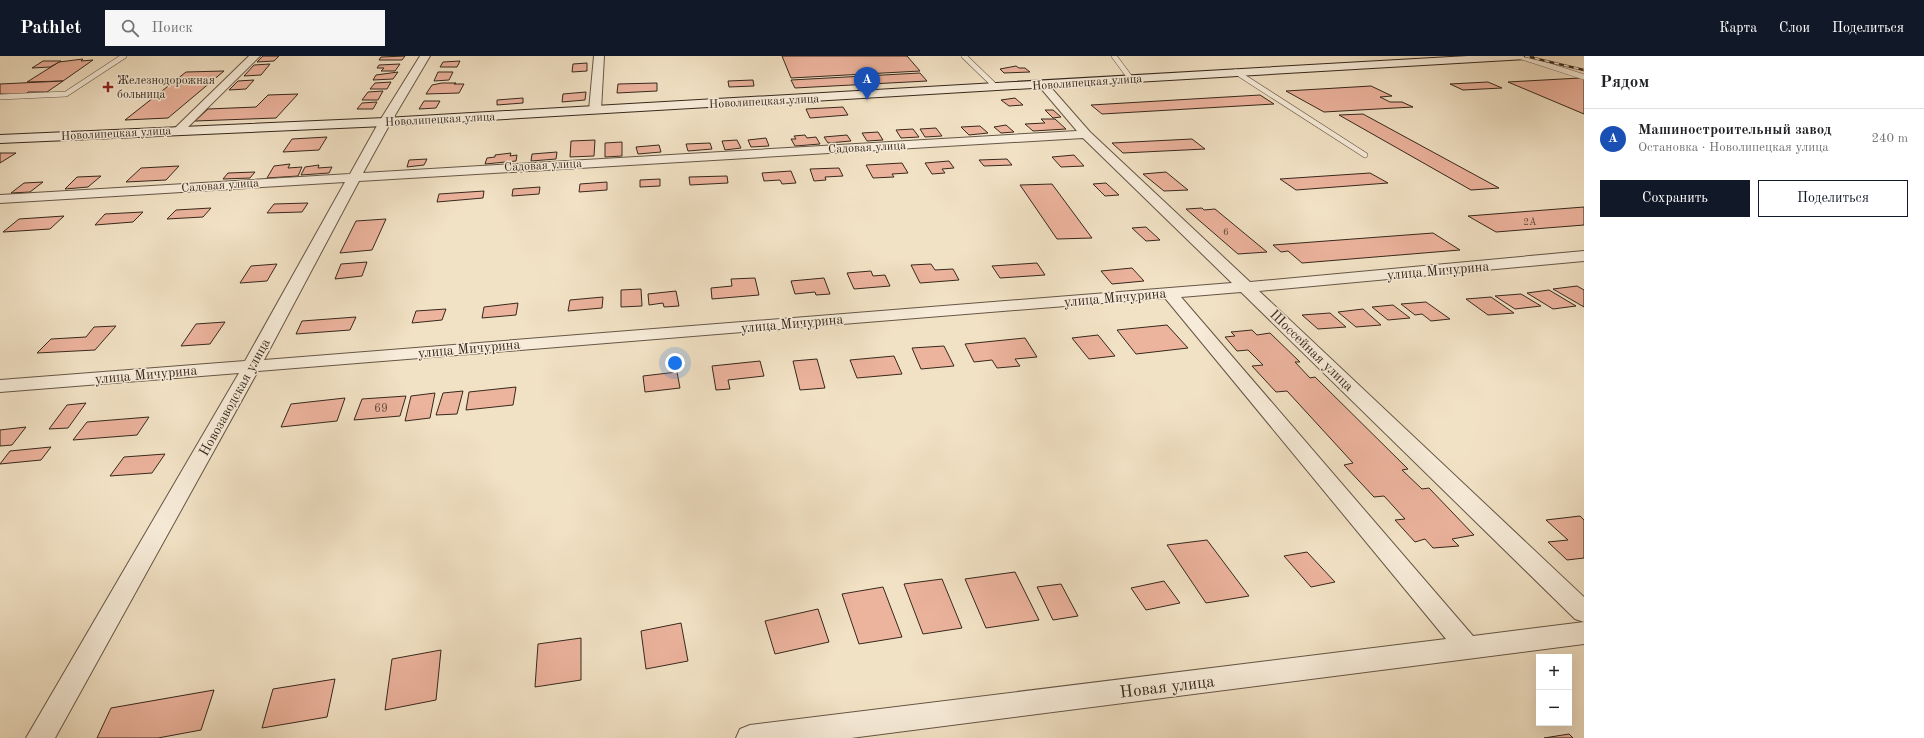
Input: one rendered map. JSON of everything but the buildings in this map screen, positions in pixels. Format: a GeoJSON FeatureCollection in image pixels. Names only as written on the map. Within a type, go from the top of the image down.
{"type":"FeatureCollection","features":[{"type":"Feature","properties":{"kind":"street"},"geometry":{"type":"LineString","coordinates":[[178,130],[255,56]]}},
{"type":"Feature","properties":{"kind":"street","name":"Новозаводская улица"},"geometry":{"type":"LineString","coordinates":[[40,738],[252,365],[385,122],[425,56]]}},
{"type":"Feature","properties":{"kind":"street"},"geometry":{"type":"LineString","coordinates":[[595,110],[599,56]]}},
{"type":"Feature","properties":{"kind":"street","name":"Новолипецкая улица"},"geometry":{"type":"LineString","coordinates":[[0,139],[385,122],[996,88],[1236,72],[1527,56]]}},
{"type":"Feature","properties":{"kind":"street","name":"Шоссейная улица"},"geometry":{"type":"LineString","coordinates":[[1043,85],[1086,134],[1579,609],[1584,612]]}},
{"type":"Feature","properties":{"kind":"street","name":"Садовая улица"},"geometry":{"type":"LineString","coordinates":[[0,199],[355,176],[1086,134]]}},
{"type":"Feature","properties":{"kind":"street","name":"улица Мичурина"},"geometry":{"type":"LineString","coordinates":[[0,386],[1246,287],[1584,256]]}},
{"type":"Feature","properties":{"kind":"street"},"geometry":{"type":"LineString","coordinates":[[1169,293],[1468,648]]}},
{"type":"Feature","properties":{"kind":"street","name":"Новая улица"},"geometry":{"type":"LineString","coordinates":[[750,738],[1584,633]]}},
{"type":"Feature","properties":{"kind":"lane"},"geometry":{"type":"LineString","coordinates":[[0,97],[66,94],[124,56]]}},
{"type":"Feature","properties":{"kind":"lane"},"geometry":{"type":"LineString","coordinates":[[964,56],[996,88]]}},
{"type":"Feature","properties":{"kind":"lane"},"geometry":{"type":"LineString","coordinates":[[1114,56],[1132,79]]}},
{"type":"Feature","properties":{"kind":"lane"},"geometry":{"type":"LineString","coordinates":[[1519,56],[1584,77]]}},
{"type":"Feature","properties":{"kind":"lane"},"geometry":{"type":"LineString","coordinates":[[1236,72],[1365,154]]}},
{"type":"Feature","properties":{"kind":"railway"},"geometry":{"type":"LineString","coordinates":[[1525,56],[1584,70]]}},
{"type":"Feature","properties":{"kind":"place","name":"Железнодорожная больница"},"geometry":{"type":"Point","coordinates":[108,87]}},
{"type":"Feature","properties":{"kind":"place","name":"Машиностроительный завод"},"geometry":{"type":"Point","coordinates":[867,100]}}]}
